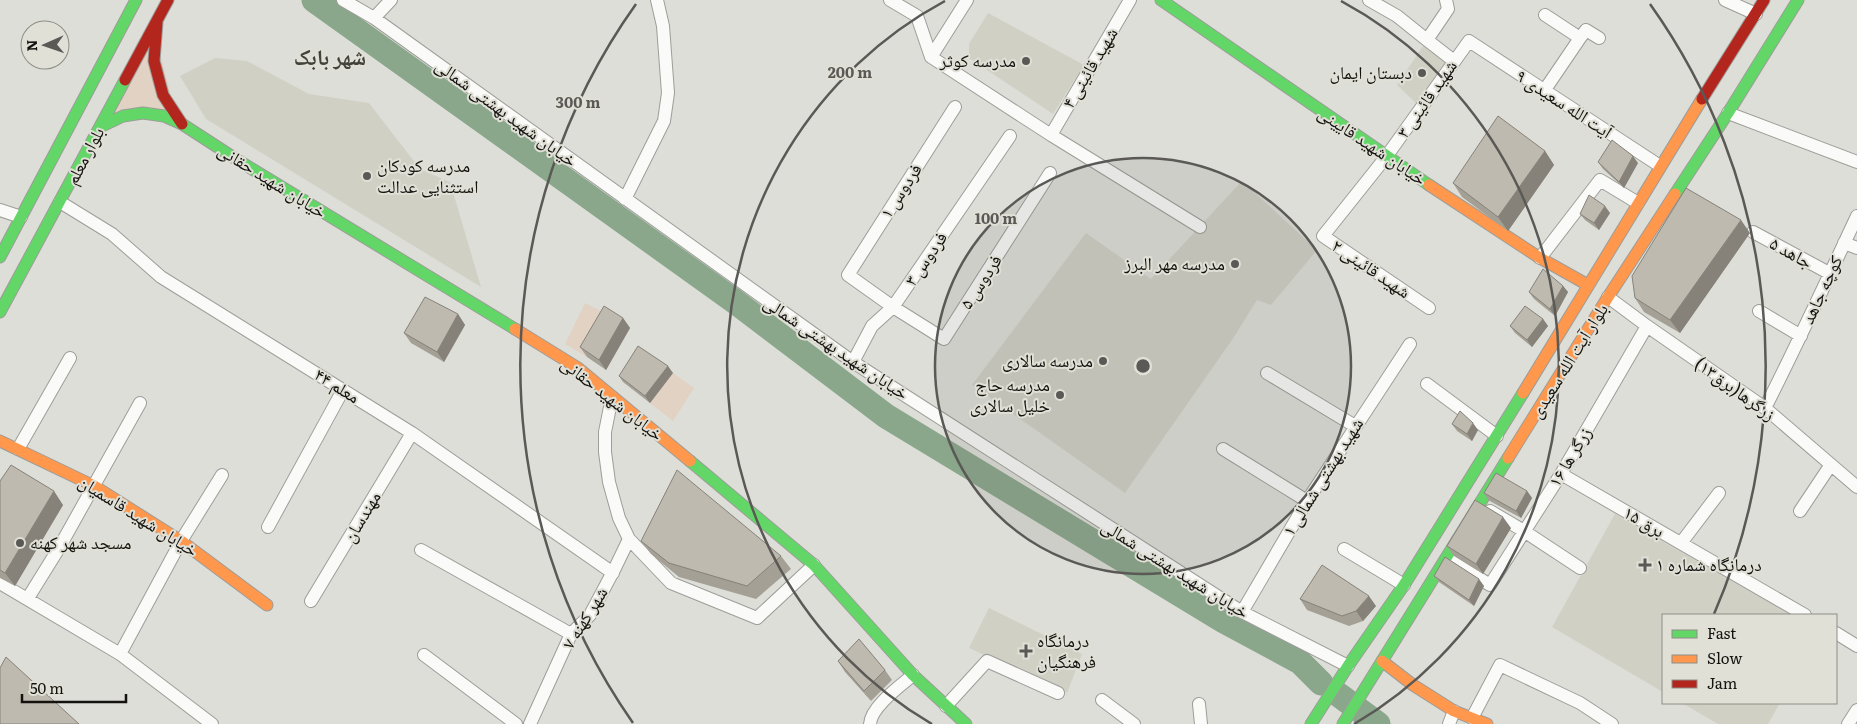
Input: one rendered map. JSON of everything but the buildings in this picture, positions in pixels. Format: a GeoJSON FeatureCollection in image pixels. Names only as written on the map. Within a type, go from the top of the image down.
{"type":"FeatureCollection","features":[{"type":"Feature","properties":{"kind":"main road","name":"بلوار معلم"},"geometry":{"type":"LineString","coordinates":[[0,257],[136,0]]}},
{"type":"Feature","properties":{"kind":"main road","name":"بلوار معلم"},"geometry":{"type":"LineString","coordinates":[[0,312],[168,0]]}},
{"type":"Feature","properties":{"kind":"main road","name":"خیابان شهید قایینی"},"geometry":{"type":"LineString","coordinates":[[1161,0],[1386,156],[1540,258],[1588,285]]}},
{"type":"Feature","properties":{"kind":"main road","name":"بلوار آیت الله سعیدی"},"geometry":{"type":"LineString","coordinates":[[1311,724],[1348,666],[1404,585],[1497,436],[1660,166],[1764,0]]}},
{"type":"Feature","properties":{"kind":"main road","name":"بلوار آیت الله سعیدی"},"geometry":{"type":"LineString","coordinates":[[1342,724],[1608,297],[1728,113],[1798,0]]}},
{"type":"Feature","properties":{"kind":"main road"},"geometry":{"type":"LineString","coordinates":[[157,22],[154,61],[163,95],[182,124]]}},
{"type":"Feature","properties":{"kind":"main road"},"geometry":{"type":"LineString","coordinates":[[100,127],[124,116],[143,113],[164,116],[182,124]]}},
{"type":"Feature","properties":{"kind":"main road","name":"خیابان شهید حقانی"},"geometry":{"type":"LineString","coordinates":[[182,124],[578,368],[814,565],[913,675],[966,724]]}},
{"type":"Feature","properties":{"kind":"main road"},"geometry":{"type":"LineString","coordinates":[[1600,266],[1601,278],[1605,283],[1618,283]]}},
{"type":"Feature","properties":{"kind":"main road"},"geometry":{"type":"LineString","coordinates":[[1579,300],[1588,296],[1596,298],[1599,313]]}},
{"type":"Feature","properties":{"kind":"main road","name":"خیابان شهید قاسمیان"},"geometry":{"type":"LineString","coordinates":[[0,441],[94,486],[181,541],[267,605]]}},
{"type":"Feature","properties":{"kind":"main road"},"geometry":{"type":"LineString","coordinates":[[1382,661],[1413,685],[1454,711],[1487,724]]}},
{"type":"Feature","properties":{"kind":"street","name":"خیابان شهید بهشتی شمالی"},"geometry":{"type":"LineString","coordinates":[[343,0],[374,18],[853,362],[1242,612],[1348,666]]}},
{"type":"Feature","properties":{"kind":"street"},"geometry":{"type":"LineString","coordinates":[[374,18],[391,0]]}},
{"type":"Feature","properties":{"kind":"street"},"geometry":{"type":"LineString","coordinates":[[625,199],[664,121],[668,93],[663,26],[657,0]]}},
{"type":"Feature","properties":{"kind":"street"},"geometry":{"type":"LineString","coordinates":[[890,0],[916,16],[931,57],[1050,135],[1200,227]]}},
{"type":"Feature","properties":{"kind":"street"},"geometry":{"type":"LineString","coordinates":[[931,57],[967,0]]}},
{"type":"Feature","properties":{"kind":"street","name":"شهید قائینی ۴"},"geometry":{"type":"LineString","coordinates":[[1050,135],[1130,0]]}},
{"type":"Feature","properties":{"kind":"street"},"geometry":{"type":"LineString","coordinates":[[1369,0],[1397,16],[1454,61]]}},
{"type":"Feature","properties":{"kind":"street"},"geometry":{"type":"LineString","coordinates":[[1427,40],[1448,9],[1446,0]]}},
{"type":"Feature","properties":{"kind":"street"},"geometry":{"type":"LineString","coordinates":[[1725,0],[1756,14]]}},
{"type":"Feature","properties":{"kind":"street"},"geometry":{"type":"LineString","coordinates":[[1545,16],[1580,38]]}},
{"type":"Feature","properties":{"kind":"street"},"geometry":{"type":"LineString","coordinates":[[1544,91],[1586,30],[1599,38]]}},
{"type":"Feature","properties":{"kind":"street","name":"شهید قائینی ۳"},"geometry":{"type":"LineString","coordinates":[[1386,156],[1468,41]]}},
{"type":"Feature","properties":{"kind":"street","name":"آیت الله سعیدی ۹"},"geometry":{"type":"LineString","coordinates":[[1468,41],[1660,166]]}},
{"type":"Feature","properties":{"kind":"street","name":"فردوس ۱"},"geometry":{"type":"LineString","coordinates":[[893,307],[848,275],[955,107]]}},
{"type":"Feature","properties":{"kind":"street"},"geometry":{"type":"LineString","coordinates":[[1728,113],[1857,162]]}},
{"type":"Feature","properties":{"kind":"street","name":"فردوس ۳"},"geometry":{"type":"LineString","coordinates":[[853,362],[872,326],[893,307],[1010,136]]}},
{"type":"Feature","properties":{"kind":"street","name":"شهید قائینی ۲"},"geometry":{"type":"LineString","coordinates":[[1386,156],[1323,236],[1429,308]]}},
{"type":"Feature","properties":{"kind":"street","name":"فردوس ۵"},"geometry":{"type":"LineString","coordinates":[[893,307],[944,339],[1050,174]]}},
{"type":"Feature","properties":{"kind":"street"},"geometry":{"type":"LineString","coordinates":[[1540,258],[1600,180],[1638,203]]}},
{"type":"Feature","properties":{"kind":"street","name":"معلم ۴۴"},"geometry":{"type":"LineString","coordinates":[[60,202],[112,234],[161,276],[412,433],[613,573]]}},
{"type":"Feature","properties":{"kind":"street"},"geometry":{"type":"LineString","coordinates":[[0,210],[21,217]]}},
{"type":"Feature","properties":{"kind":"street","name":"کوچه جاهد"},"geometry":{"type":"LineString","coordinates":[[1764,408],[1801,336],[1857,216]]}},
{"type":"Feature","properties":{"kind":"street","name":"جاهد ۵"},"geometry":{"type":"LineString","coordinates":[[1753,232],[1829,273]]}},
{"type":"Feature","properties":{"kind":"street"},"geometry":{"type":"LineString","coordinates":[[1844,243],[1857,248]]}},
{"type":"Feature","properties":{"kind":"street","name":"زرگرها(برق۱۳)"},"geometry":{"type":"LineString","coordinates":[[1608,297],[1646,326],[1764,408],[1857,487]]}},
{"type":"Feature","properties":{"kind":"street"},"geometry":{"type":"LineString","coordinates":[[1759,311],[1801,336]]}},
{"type":"Feature","properties":{"kind":"street","name":"زرگر ها ۱۶"},"geometry":{"type":"LineString","coordinates":[[1447,558],[1490,585],[1560,474],[1646,326]]}},
{"type":"Feature","properties":{"kind":"street","name":"شهید بهشتی شمالی ۱"},"geometry":{"type":"LineString","coordinates":[[1242,612],[1307,501],[1410,344]]}},
{"type":"Feature","properties":{"kind":"street"},"geometry":{"type":"LineString","coordinates":[[18,449],[70,358]]}},
{"type":"Feature","properties":{"kind":"street"},"geometry":{"type":"LineString","coordinates":[[1267,373],[1355,426]]}},
{"type":"Feature","properties":{"kind":"street"},"geometry":{"type":"LineString","coordinates":[[1427,384],[1497,436]]}},
{"type":"Feature","properties":{"kind":"street"},"geometry":{"type":"LineString","coordinates":[[268,527],[343,390]]}},
{"type":"Feature","properties":{"kind":"street"},"geometry":{"type":"LineString","coordinates":[[612,397],[605,432],[605,452],[609,482],[619,518],[629,539],[671,583],[757,618],[814,565]]}},
{"type":"Feature","properties":{"kind":"street"},"geometry":{"type":"LineString","coordinates":[[28,598],[59,548],[140,403]]}},
{"type":"Feature","properties":{"kind":"street","name":"مهندسان"},"geometry":{"type":"LineString","coordinates":[[312,600],[412,433]]}},
{"type":"Feature","properties":{"kind":"street"},"geometry":{"type":"LineString","coordinates":[[1223,450],[1307,501]]}},
{"type":"Feature","properties":{"kind":"street"},"geometry":{"type":"LineString","coordinates":[[1800,511],[1830,466]]}},
{"type":"Feature","properties":{"kind":"street","name":"برق ۱۵"},"geometry":{"type":"LineString","coordinates":[[1560,474],[1803,614]]}},
{"type":"Feature","properties":{"kind":"street"},"geometry":{"type":"LineString","coordinates":[[120,654],[181,541],[222,475]]}},
{"type":"Feature","properties":{"kind":"street"},"geometry":{"type":"LineString","coordinates":[[1681,543],[1719,493]]}},
{"type":"Feature","properties":{"kind":"street"},"geometry":{"type":"LineString","coordinates":[[1479,504],[1580,568]]}},
{"type":"Feature","properties":{"kind":"street","name":"شهر کهنه ۷"},"geometry":{"type":"LineString","coordinates":[[530,724],[571,634],[590,615],[629,539]]}},
{"type":"Feature","properties":{"kind":"street"},"geometry":{"type":"LineString","coordinates":[[1344,549],[1404,585]]}},
{"type":"Feature","properties":{"kind":"street"},"geometry":{"type":"LineString","coordinates":[[421,550],[571,634]]}},
{"type":"Feature","properties":{"kind":"street"},"geometry":{"type":"LineString","coordinates":[[0,583],[120,654],[212,724]]}},
{"type":"Feature","properties":{"kind":"street"},"geometry":{"type":"LineString","coordinates":[[1837,634],[1857,646]]}},
{"type":"Feature","properties":{"kind":"street"},"geometry":{"type":"LineString","coordinates":[[424,655],[516,724]]}},
{"type":"Feature","properties":{"kind":"street"},"geometry":{"type":"LineString","coordinates":[[946,706],[987,661],[1058,693]]}},
{"type":"Feature","properties":{"kind":"street"},"geometry":{"type":"LineString","coordinates":[[1472,718],[1500,665],[1580,703],[1612,724]]}},
{"type":"Feature","properties":{"kind":"street"},"geometry":{"type":"LineString","coordinates":[[870,724],[870,720],[879,706],[913,675]]}},
{"type":"Feature","properties":{"kind":"street"},"geometry":{"type":"LineString","coordinates":[[1102,700],[1134,724]]}},
{"type":"Feature","properties":{"kind":"street"},"geometry":{"type":"LineString","coordinates":[[1199,704],[1201,724]]}},
{"type":"Feature","properties":{"kind":"street"},"geometry":{"type":"LineString","coordinates":[[1848,724],[1857,710]]}},
{"type":"Feature","properties":{"kind":"street"},"geometry":{"type":"LineString","coordinates":[[1449,724],[1454,711]]}},
{"type":"Feature","properties":{"kind":"shaded area","name":"مدرسه کوثر"},"geometry":{"type":"Polygon","coordinates":[[[988,13],[1084,65],[1053,114],[969,58],[969,44],[988,13]]]}},
{"type":"Feature","properties":{"kind":"shaded area"},"geometry":{"type":"Polygon","coordinates":[[[155,33],[177,120],[109,120],[155,33]]]}},
{"type":"Feature","properties":{"kind":"shaded area","name":"دبستان ایمان"},"geometry":{"type":"Polygon","coordinates":[[[1427,40],[1448,62],[1418,105],[1397,85],[1427,40]]]}},
{"type":"Feature","properties":{"kind":"shaded area","name":"مدرسه کودکان استثنایی عدالت"},"geometry":{"type":"Polygon","coordinates":[[[215,58],[247,61],[309,94],[369,103],[420,169],[450,182],[481,287],[206,119],[180,76],[215,58]]]}},
{"type":"Feature","properties":{"kind":"shaded area","name":"مدرسه سالاری"},"geometry":{"type":"Polygon","coordinates":[[[1242,181],[1317,250],[1271,305],[1257,300],[1234,337],[1125,493],[972,385],[1086,233],[1151,279],[1242,181]]]}},
{"type":"Feature","properties":{"kind":"shaded area"},"geometry":{"type":"Polygon","coordinates":[[[585,303],[611,316],[587,357],[565,344],[585,303]]]}},
{"type":"Feature","properties":{"kind":"shaded area"},"geometry":{"type":"Polygon","coordinates":[[[673,373],[694,388],[673,421],[650,403],[673,373]]]}},
{"type":"Feature","properties":{"kind":"shaded area","name":"درمانگاه شماره ۱"},"geometry":{"type":"Polygon","coordinates":[[[1615,514],[1789,614],[1662,614],[1662,691],[1552,627],[1615,514]]]}},
{"type":"Feature","properties":{"kind":"shaded area","name":"درمانگاه فرهنگیان"},"geometry":{"type":"Polygon","coordinates":[[[989,608],[1082,654],[1067,693],[969,648],[989,608]]]}},
{"type":"Feature","properties":{"kind":"shaded area"},"geometry":{"type":"Polygon","coordinates":[[[1684,704],[1779,704],[1768,724],[1718,724],[1684,704]]]}},
{"type":"Feature","properties":{"kind":"waterway"},"geometry":{"type":"LineString","coordinates":[[314,0],[737,303],[886,416],[1224,621],[1300,662],[1321,683]]}},
{"type":"Feature","properties":{"kind":"waterway"},"geometry":{"type":"LineString","coordinates":[[1339,695],[1378,724]]}},
{"type":"Feature","properties":{"kind":"traffic: fast"},"geometry":{"type":"LineString","coordinates":[[0,257],[136,0]]}},
{"type":"Feature","properties":{"kind":"traffic: fast"},"geometry":{"type":"LineString","coordinates":[[1161,0],[1429,185]]}},
{"type":"Feature","properties":{"kind":"traffic: fast"},"geometry":{"type":"LineString","coordinates":[[1675,194],[1798,0]]}},
{"type":"Feature","properties":{"kind":"traffic: fast"},"geometry":{"type":"LineString","coordinates":[[0,312],[125,80]]}},
{"type":"Feature","properties":{"kind":"traffic: fast"},"geometry":{"type":"LineString","coordinates":[[100,127],[123,116],[143,113],[164,116],[182,124],[239,161],[515,329]]}},
{"type":"Feature","properties":{"kind":"traffic: fast"},"geometry":{"type":"LineString","coordinates":[[1311,724],[1348,666],[1404,585],[1523,393]]}},
{"type":"Feature","properties":{"kind":"traffic: fast"},"geometry":{"type":"LineString","coordinates":[[1343,724],[1508,458]]}},
{"type":"Feature","properties":{"kind":"traffic: fast"},"geometry":{"type":"LineString","coordinates":[[690,461],[814,565],[913,675],[966,724]]}},
{"type":"Feature","properties":{"kind":"traffic: slow"},"geometry":{"type":"LineString","coordinates":[[1523,393],[1702,99]]}},
{"type":"Feature","properties":{"kind":"traffic: slow"},"geometry":{"type":"LineString","coordinates":[[1429,185],[1540,258],[1588,285]]}},
{"type":"Feature","properties":{"kind":"traffic: slow"},"geometry":{"type":"LineString","coordinates":[[1508,458],[1608,297],[1675,194]]}},
{"type":"Feature","properties":{"kind":"traffic: slow"},"geometry":{"type":"LineString","coordinates":[[515,329],[578,368],[690,461]]}},
{"type":"Feature","properties":{"kind":"traffic: slow"},"geometry":{"type":"LineString","coordinates":[[0,441],[94,486],[181,541],[267,605]]}},
{"type":"Feature","properties":{"kind":"traffic: slow"},"geometry":{"type":"LineString","coordinates":[[1382,661],[1413,685],[1454,711],[1487,724]]}},
{"type":"Feature","properties":{"kind":"traffic: jam"},"geometry":{"type":"LineString","coordinates":[[125,80],[168,0]]}},
{"type":"Feature","properties":{"kind":"traffic: jam"},"geometry":{"type":"LineString","coordinates":[[1702,99],[1764,0]]}},
{"type":"Feature","properties":{"kind":"traffic: jam"},"geometry":{"type":"LineString","coordinates":[[157,22],[154,61],[163,95],[182,124]]}},
{"type":"Feature","properties":{"kind":"place","name":"مدرسه کوثر"},"geometry":{"type":"Point","coordinates":[1026,61]}},
{"type":"Feature","properties":{"kind":"place","name":"دبستان ایمان"},"geometry":{"type":"Point","coordinates":[1422,73]}},
{"type":"Feature","properties":{"kind":"place","name":"مدرسه کودکان استثنایی عدالت"},"geometry":{"type":"Point","coordinates":[367,176]}},
{"type":"Feature","properties":{"kind":"place","name":"مدرسه مهر البرز"},"geometry":{"type":"Point","coordinates":[1235,264]}},
{"type":"Feature","properties":{"kind":"place","name":"مدرسه سالاری"},"geometry":{"type":"Point","coordinates":[1103,361]}},
{"type":"Feature","properties":{"kind":"place","name":"مدرسه حاج خلیل سالاری"},"geometry":{"type":"Point","coordinates":[1060,395]}},
{"type":"Feature","properties":{"kind":"place","name":"مسجد شهر کهنه"},"geometry":{"type":"Point","coordinates":[20,543]}},
{"type":"Feature","properties":{"kind":"place","name":"درمانگاه شماره ۱"},"geometry":{"type":"Point","coordinates":[1645,565]}},
{"type":"Feature","properties":{"kind":"place","name":"درمانگاه فرهنگیان"},"geometry":{"type":"Point","coordinates":[1026,651]}},
{"type":"Feature","properties":{"kind":"district","name":"شهر بابک"},"geometry":{"type":"Point","coordinates":[330,57]}}]}
